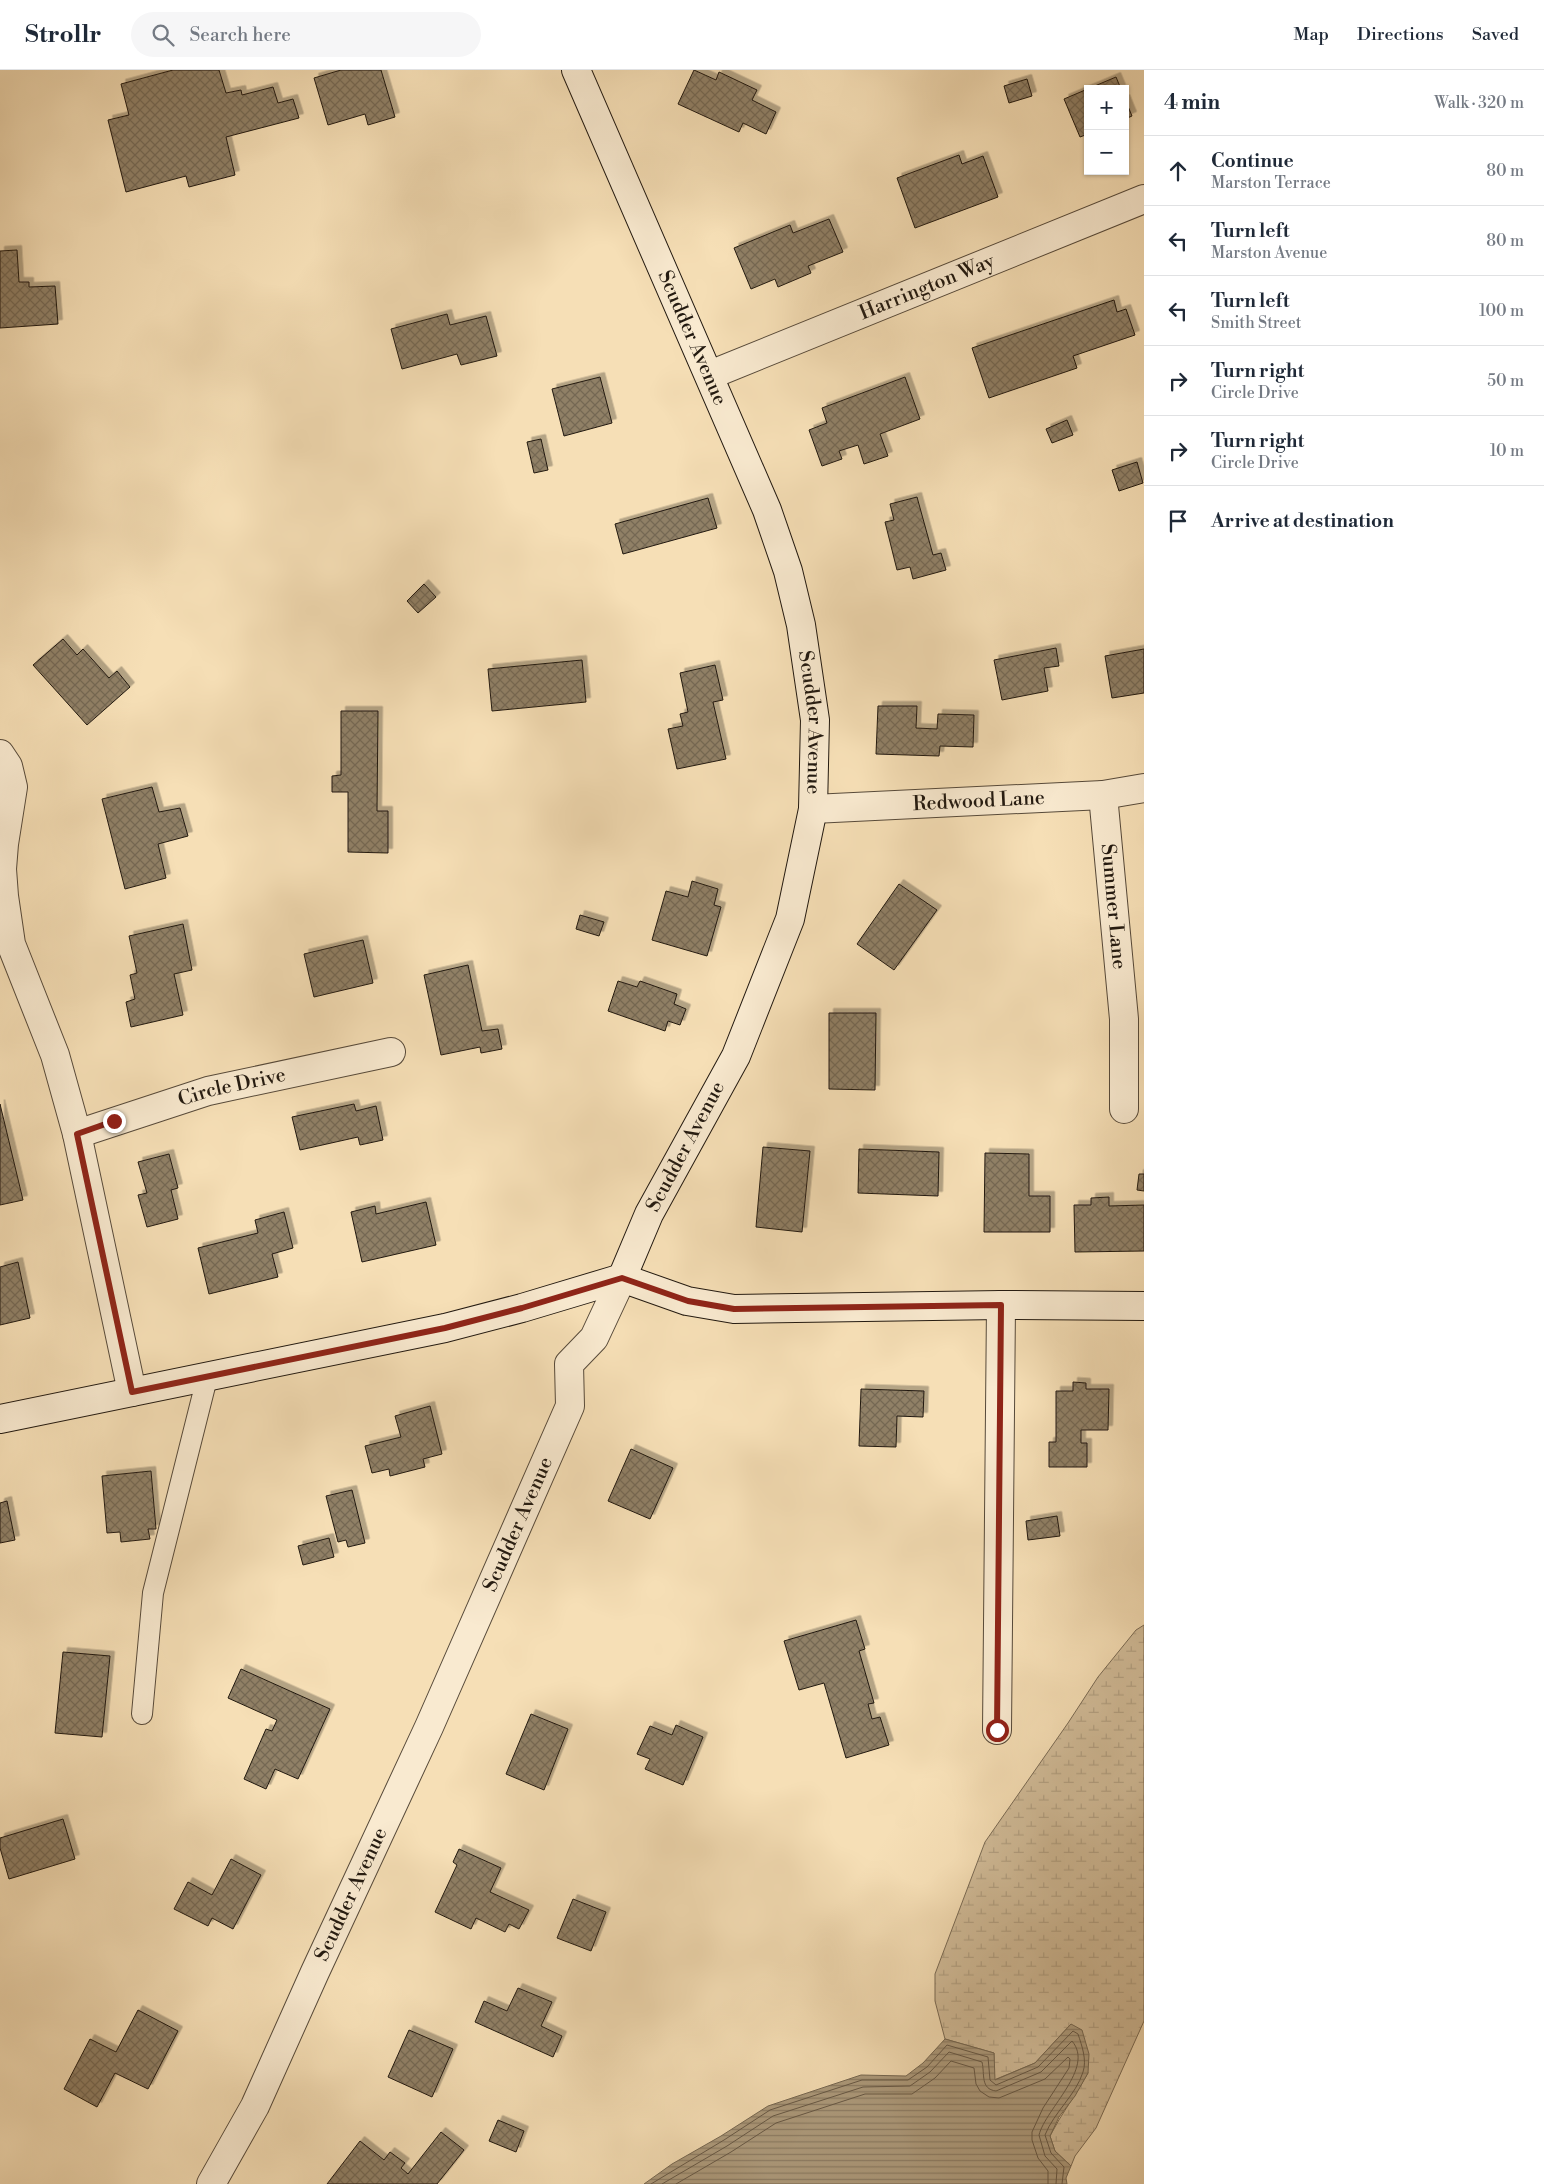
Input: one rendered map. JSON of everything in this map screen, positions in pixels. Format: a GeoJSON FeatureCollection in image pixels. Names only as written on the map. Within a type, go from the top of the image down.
{"type":"FeatureCollection","features":[{"type":"Feature","properties":{"kind":"street","name":"Scudder Avenue"},"geometry":{"type":"LineString","coordinates":[[211,2184],[255,2106],[319,1963],[429,1727],[570,1406],[569,1364],[594,1338],[649,1214],[736,1056],[790,919],[813,809],[815,720],[801,625],[788,571],[767,510],[710,375],[576,70]]}},
{"type":"Feature","properties":{"kind":"street","name":"Harrington Way"},"geometry":{"type":"LineString","coordinates":[[710,375],[1144,199]]}},
{"type":"Feature","properties":{"kind":"street"},"geometry":{"type":"LineString","coordinates":[[0,754],[8,766],[13,787],[2,869],[5,938],[55,1055],[77,1134],[132,1392]]}},
{"type":"Feature","properties":{"kind":"street","name":"Redwood Lane"},"geometry":{"type":"LineString","coordinates":[[813,809],[1103,795],[1144,788]]}},
{"type":"Feature","properties":{"kind":"street","name":"Summer Lane"},"geometry":{"type":"LineString","coordinates":[[1103,795],[1124,1018],[1124,1109]]}},
{"type":"Feature","properties":{"kind":"street","name":"Circle Drive"},"geometry":{"type":"LineString","coordinates":[[77,1134],[208,1091],[390,1052]]}},
{"type":"Feature","properties":{"kind":"street"},"geometry":{"type":"LineString","coordinates":[[0,1419],[445,1328],[522,1308],[622,1278],[688,1301],[734,1309],[1001,1305],[1144,1306]]}},
{"type":"Feature","properties":{"kind":"street"},"geometry":{"type":"LineString","coordinates":[[997,1730],[1001,1305]]}},
{"type":"Feature","properties":{"kind":"lane"},"geometry":{"type":"LineString","coordinates":[[142,1714],[153,1593],[207,1378]]}},
{"type":"Feature","properties":{"kind":"green space"},"geometry":{"type":"Polygon","coordinates":[[[1144,1625],[1144,2021],[1096,2128],[1075,2156],[1071,2166],[1055,2151],[1050,2136],[1088,2073],[1071,2024],[1035,2063],[994,2080],[994,2053],[945,2039],[935,2001],[935,1974],[985,1842],[1098,1677],[1136,1630],[1144,1625]]]}},
{"type":"Feature","properties":{"kind":"water"},"geometry":{"type":"Polygon","coordinates":[[[1071,2024],[1082,2030],[1089,2054],[1088,2073],[1075,2096],[1059,2117],[1050,2136],[1055,2151],[1071,2166],[1066,2178],[1067,2184],[644,2184],[672,2164],[768,2106],[861,2075],[906,2076],[923,2063],[945,2039],[994,2053],[995,2080],[1035,2063],[1071,2024]]]}},
{"type":"Feature","properties":{"kind":"building"},"geometry":{"type":"Polygon","coordinates":[[[173,70],[219,70],[226,93],[241,90],[242,95],[273,87],[278,103],[293,99],[299,118],[226,137],[235,175],[189,187],[186,176],[126,192],[108,120],[129,115],[121,84],[173,70]]]}},
{"type":"Feature","properties":{"kind":"building"},"geometry":{"type":"Polygon","coordinates":[[[341,70],[381,70],[395,117],[368,125],[365,114],[328,125],[314,78],[341,70]]]}},
{"type":"Feature","properties":{"kind":"building"},"geometry":{"type":"Polygon","coordinates":[[[694,70],[716,80],[719,72],[757,90],[752,100],[776,112],[766,134],[743,123],[739,132],[678,104],[694,70]]]}},
{"type":"Feature","properties":{"kind":"building"},"geometry":{"type":"Polygon","coordinates":[[[1116,77],[1119,85],[1097,85],[1116,77]]]}},
{"type":"Feature","properties":{"kind":"building"},"geometry":{"type":"Polygon","coordinates":[[[1027,79],[1032,96],[1009,103],[1004,86],[1027,79]]]}},
{"type":"Feature","properties":{"kind":"building"},"geometry":{"type":"Polygon","coordinates":[[[1084,91],[1084,136],[1080,137],[1064,99],[1084,91]]]}},
{"type":"Feature","properties":{"kind":"building"},"geometry":{"type":"Polygon","coordinates":[[[959,155],[962,164],[983,156],[998,197],[915,228],[897,178],[959,155]]]}},
{"type":"Feature","properties":{"kind":"building"},"geometry":{"type":"Polygon","coordinates":[[[829,219],[843,252],[808,266],[811,273],[778,287],[775,279],[751,289],[734,248],[790,225],[793,233],[829,219]]]}},
{"type":"Feature","properties":{"kind":"building"},"geometry":{"type":"Polygon","coordinates":[[[17,250],[19,282],[29,282],[29,287],[55,286],[58,324],[0,328],[0,251],[17,250]]]}},
{"type":"Feature","properties":{"kind":"building"},"geometry":{"type":"Polygon","coordinates":[[[1114,300],[1117,312],[1126,309],[1135,335],[1073,356],[1077,368],[989,398],[972,348],[1114,300]]]}},
{"type":"Feature","properties":{"kind":"building"},"geometry":{"type":"Polygon","coordinates":[[[447,314],[450,325],[486,316],[497,356],[461,365],[457,354],[402,369],[391,329],[447,314]]]}},
{"type":"Feature","properties":{"kind":"building"},"geometry":{"type":"Polygon","coordinates":[[[600,377],[612,423],[564,436],[552,389],[600,377]]]}},
{"type":"Feature","properties":{"kind":"building"},"geometry":{"type":"Polygon","coordinates":[[[905,377],[920,419],[880,434],[888,456],[864,464],[858,445],[839,451],[842,459],[822,466],[809,430],[827,423],[822,408],[905,377]]]}},
{"type":"Feature","properties":{"kind":"building"},"geometry":{"type":"Polygon","coordinates":[[[1067,420],[1073,435],[1052,443],[1046,429],[1067,420]]]}},
{"type":"Feature","properties":{"kind":"building"},"geometry":{"type":"Polygon","coordinates":[[[541,439],[548,470],[534,473],[527,442],[541,439]]]}},
{"type":"Feature","properties":{"kind":"building"},"geometry":{"type":"Polygon","coordinates":[[[1137,462],[1143,483],[1119,491],[1112,470],[1137,462]]]}},
{"type":"Feature","properties":{"kind":"building"},"geometry":{"type":"Polygon","coordinates":[[[917,497],[933,555],[941,553],[946,570],[913,579],[910,567],[897,570],[885,522],[894,520],[890,504],[917,497]]]}},
{"type":"Feature","properties":{"kind":"building"},"geometry":{"type":"Polygon","coordinates":[[[708,498],[717,528],[623,554],[615,524],[708,498]]]}},
{"type":"Feature","properties":{"kind":"building"},"geometry":{"type":"Polygon","coordinates":[[[424,584],[436,597],[418,613],[407,601],[424,584]]]}},
{"type":"Feature","properties":{"kind":"building"},"geometry":{"type":"Polygon","coordinates":[[[63,639],[77,655],[83,649],[109,678],[117,671],[130,687],[87,725],[33,665],[63,639]]]}},
{"type":"Feature","properties":{"kind":"building"},"geometry":{"type":"Polygon","coordinates":[[[1056,648],[1059,666],[1044,668],[1048,691],[1002,700],[994,660],[1056,648]]]}},
{"type":"Feature","properties":{"kind":"building"},"geometry":{"type":"Polygon","coordinates":[[[1144,649],[1144,693],[1112,698],[1105,656],[1144,649]]]}},
{"type":"Feature","properties":{"kind":"building"},"geometry":{"type":"Polygon","coordinates":[[[582,660],[586,702],[492,711],[488,669],[582,660]]]}},
{"type":"Feature","properties":{"kind":"building"},"geometry":{"type":"Polygon","coordinates":[[[715,665],[723,700],[713,702],[726,759],[677,769],[668,729],[683,726],[680,714],[688,712],[680,673],[715,665]]]}},
{"type":"Feature","properties":{"kind":"building"},"geometry":{"type":"Polygon","coordinates":[[[878,706],[917,706],[916,728],[937,729],[938,714],[974,715],[973,747],[940,746],[939,756],[876,754],[878,706]]]}},
{"type":"Feature","properties":{"kind":"building"},"geometry":{"type":"Polygon","coordinates":[[[341,711],[378,711],[377,811],[388,811],[388,853],[348,852],[348,792],[332,792],[332,776],[341,775],[341,711]]]}},
{"type":"Feature","properties":{"kind":"building"},"geometry":{"type":"Polygon","coordinates":[[[152,787],[159,812],[180,808],[188,836],[158,844],[166,878],[125,889],[102,799],[152,787]]]}},
{"type":"Feature","properties":{"kind":"building"},"geometry":{"type":"Polygon","coordinates":[[[692,881],[718,889],[714,905],[721,907],[707,956],[652,940],[666,891],[688,897],[692,881]]]}},
{"type":"Feature","properties":{"kind":"building"},"geometry":{"type":"Polygon","coordinates":[[[899,884],[937,910],[894,970],[857,944],[899,884]]]}},
{"type":"Feature","properties":{"kind":"building"},"geometry":{"type":"Polygon","coordinates":[[[580,915],[604,922],[599,936],[576,929],[580,915]]]}},
{"type":"Feature","properties":{"kind":"building"},"geometry":{"type":"Polygon","coordinates":[[[183,924],[192,970],[174,974],[183,1015],[131,1027],[126,1002],[135,999],[130,975],[137,973],[129,936],[183,924]]]}},
{"type":"Feature","properties":{"kind":"building"},"geometry":{"type":"Polygon","coordinates":[[[363,940],[373,983],[314,997],[304,954],[363,940]]]}},
{"type":"Feature","properties":{"kind":"building"},"geometry":{"type":"Polygon","coordinates":[[[468,965],[482,1031],[498,1029],[502,1049],[481,1053],[480,1047],[441,1055],[424,975],[468,965]]]}},
{"type":"Feature","properties":{"kind":"building"},"geometry":{"type":"Polygon","coordinates":[[[618,981],[637,987],[640,981],[677,994],[674,1004],[686,1009],[680,1025],[668,1021],[665,1031],[608,1011],[618,981]]]}},
{"type":"Feature","properties":{"kind":"building"},"geometry":{"type":"Polygon","coordinates":[[[829,1013],[876,1013],[875,1090],[829,1089],[829,1013]]]}},
{"type":"Feature","properties":{"kind":"building"},"geometry":{"type":"Polygon","coordinates":[[[0,1104],[23,1200],[0,1205],[0,1104]]]}},
{"type":"Feature","properties":{"kind":"building"},"geometry":{"type":"Polygon","coordinates":[[[354,1104],[356,1111],[376,1106],[383,1140],[360,1145],[358,1137],[300,1150],[292,1117],[354,1104]]]}},
{"type":"Feature","properties":{"kind":"building"},"geometry":{"type":"Polygon","coordinates":[[[763,1147],[810,1151],[802,1232],[756,1227],[763,1147]]]}},
{"type":"Feature","properties":{"kind":"building"},"geometry":{"type":"Polygon","coordinates":[[[859,1149],[939,1152],[938,1196],[858,1193],[859,1149]]]}},
{"type":"Feature","properties":{"kind":"building"},"geometry":{"type":"Polygon","coordinates":[[[985,1153],[1029,1154],[1029,1196],[1050,1196],[1050,1232],[984,1232],[985,1153]]]}},
{"type":"Feature","properties":{"kind":"building"},"geometry":{"type":"Polygon","coordinates":[[[169,1154],[178,1188],[171,1190],[178,1219],[147,1227],[138,1195],[147,1193],[138,1162],[169,1154]]]}},
{"type":"Feature","properties":{"kind":"building"},"geometry":{"type":"Polygon","coordinates":[[[1139,1174],[1144,1174],[1144,1191],[1137,1190],[1139,1174]]]}},
{"type":"Feature","properties":{"kind":"building"},"geometry":{"type":"Polygon","coordinates":[[[1109,1197],[1109,1206],[1144,1205],[1144,1251],[1075,1252],[1074,1205],[1091,1205],[1091,1198],[1109,1197]]]}},
{"type":"Feature","properties":{"kind":"building"},"geometry":{"type":"Polygon","coordinates":[[[426,1202],[436,1245],[362,1262],[351,1212],[375,1206],[376,1214],[426,1202]]]}},
{"type":"Feature","properties":{"kind":"building"},"geometry":{"type":"Polygon","coordinates":[[[284,1212],[293,1248],[272,1254],[278,1277],[209,1294],[198,1248],[258,1233],[255,1220],[284,1212]]]}},
{"type":"Feature","properties":{"kind":"building"},"geometry":{"type":"Polygon","coordinates":[[[18,1262],[30,1318],[0,1325],[0,1267],[18,1262]]]}},
{"type":"Feature","properties":{"kind":"building"},"geometry":{"type":"Polygon","coordinates":[[[1073,1382],[1086,1383],[1086,1389],[1109,1389],[1108,1430],[1081,1430],[1081,1443],[1087,1443],[1087,1467],[1049,1467],[1049,1442],[1056,1442],[1056,1391],[1073,1391],[1073,1382]]]}},
{"type":"Feature","properties":{"kind":"building"},"geometry":{"type":"Polygon","coordinates":[[[861,1389],[924,1391],[923,1417],[897,1416],[896,1447],[859,1446],[861,1389]]]}},
{"type":"Feature","properties":{"kind":"building"},"geometry":{"type":"Polygon","coordinates":[[[430,1406],[442,1454],[423,1459],[425,1467],[390,1476],[389,1469],[372,1473],[365,1446],[401,1437],[395,1416],[430,1406]]]}},
{"type":"Feature","properties":{"kind":"building"},"geometry":{"type":"Polygon","coordinates":[[[631,1449],[673,1468],[650,1519],[608,1501],[631,1449]]]}},
{"type":"Feature","properties":{"kind":"building"},"geometry":{"type":"Polygon","coordinates":[[[151,1471],[156,1529],[148,1529],[150,1539],[121,1542],[120,1532],[107,1533],[102,1476],[151,1471]]]}},
{"type":"Feature","properties":{"kind":"building"},"geometry":{"type":"Polygon","coordinates":[[[352,1490],[365,1543],[348,1547],[346,1540],[338,1542],[326,1496],[352,1490]]]}},
{"type":"Feature","properties":{"kind":"building"},"geometry":{"type":"Polygon","coordinates":[[[7,1501],[15,1540],[0,1543],[0,1503],[7,1501]]]}},
{"type":"Feature","properties":{"kind":"building"},"geometry":{"type":"Polygon","coordinates":[[[1057,1516],[1060,1536],[1028,1540],[1026,1521],[1057,1516]]]}},
{"type":"Feature","properties":{"kind":"building"},"geometry":{"type":"Polygon","coordinates":[[[329,1538],[334,1557],[303,1565],[298,1546],[329,1538]]]}},
{"type":"Feature","properties":{"kind":"building"},"geometry":{"type":"Polygon","coordinates":[[[856,1620],[865,1649],[859,1651],[874,1703],[868,1704],[872,1719],[880,1717],[889,1745],[846,1758],[824,1683],[799,1690],[784,1641],[856,1620]]]}},
{"type":"Feature","properties":{"kind":"building"},"geometry":{"type":"Polygon","coordinates":[[[63,1652],[110,1656],[102,1737],[55,1733],[63,1652]]]}},
{"type":"Feature","properties":{"kind":"building"},"geometry":{"type":"Polygon","coordinates":[[[241,1669],[330,1709],[298,1779],[275,1769],[266,1789],[244,1779],[266,1729],[272,1731],[277,1720],[228,1698],[241,1669]]]}},
{"type":"Feature","properties":{"kind":"building"},"geometry":{"type":"Polygon","coordinates":[[[531,1714],[568,1729],[544,1790],[506,1774],[531,1714]]]}},
{"type":"Feature","properties":{"kind":"building"},"geometry":{"type":"Polygon","coordinates":[[[676,1725],[703,1737],[683,1785],[645,1769],[650,1759],[637,1754],[650,1726],[672,1735],[676,1725]]]}},
{"type":"Feature","properties":{"kind":"building"},"geometry":{"type":"Polygon","coordinates":[[[63,1819],[75,1859],[9,1879],[0,1848],[0,1838],[63,1819]]]}},
{"type":"Feature","properties":{"kind":"building"},"geometry":{"type":"Polygon","coordinates":[[[459,1849],[501,1868],[490,1892],[529,1910],[519,1929],[509,1924],[505,1932],[476,1918],[471,1929],[435,1912],[457,1865],[453,1862],[459,1849]]]}},
{"type":"Feature","properties":{"kind":"building"},"geometry":{"type":"Polygon","coordinates":[[[231,1859],[261,1875],[233,1929],[212,1918],[208,1926],[174,1909],[188,1882],[212,1895],[231,1859]]]}},
{"type":"Feature","properties":{"kind":"building"},"geometry":{"type":"Polygon","coordinates":[[[573,1899],[606,1912],[591,1951],[557,1938],[573,1899]]]}},
{"type":"Feature","properties":{"kind":"building"},"geometry":{"type":"Polygon","coordinates":[[[518,1988],[552,2002],[541,2026],[562,2036],[553,2057],[475,2022],[484,2001],[507,2011],[518,1988]]]}},
{"type":"Feature","properties":{"kind":"building"},"geometry":{"type":"Polygon","coordinates":[[[138,2010],[178,2031],[148,2089],[115,2073],[97,2107],[64,2089],[90,2039],[116,2052],[138,2010]]]}},
{"type":"Feature","properties":{"kind":"building"},"geometry":{"type":"Polygon","coordinates":[[[409,2030],[453,2049],[432,2097],[388,2077],[409,2030]]]}},
{"type":"Feature","properties":{"kind":"building"},"geometry":{"type":"Polygon","coordinates":[[[498,2120],[524,2131],[516,2152],[489,2141],[498,2120]]]}},
{"type":"Feature","properties":{"kind":"building"},"geometry":{"type":"Polygon","coordinates":[[[441,2132],[464,2150],[437,2184],[327,2184],[360,2141],[384,2160],[390,2152],[405,2163],[401,2168],[408,2174],[441,2132]]]}},
{"type":"Feature","properties":{"kind":"route"},"geometry":{"type":"LineString","coordinates":[[114,1121],[77,1134],[132,1392],[445,1328],[522,1308],[622,1278],[688,1301],[734,1309],[1001,1305],[997,1730]]}}]}
